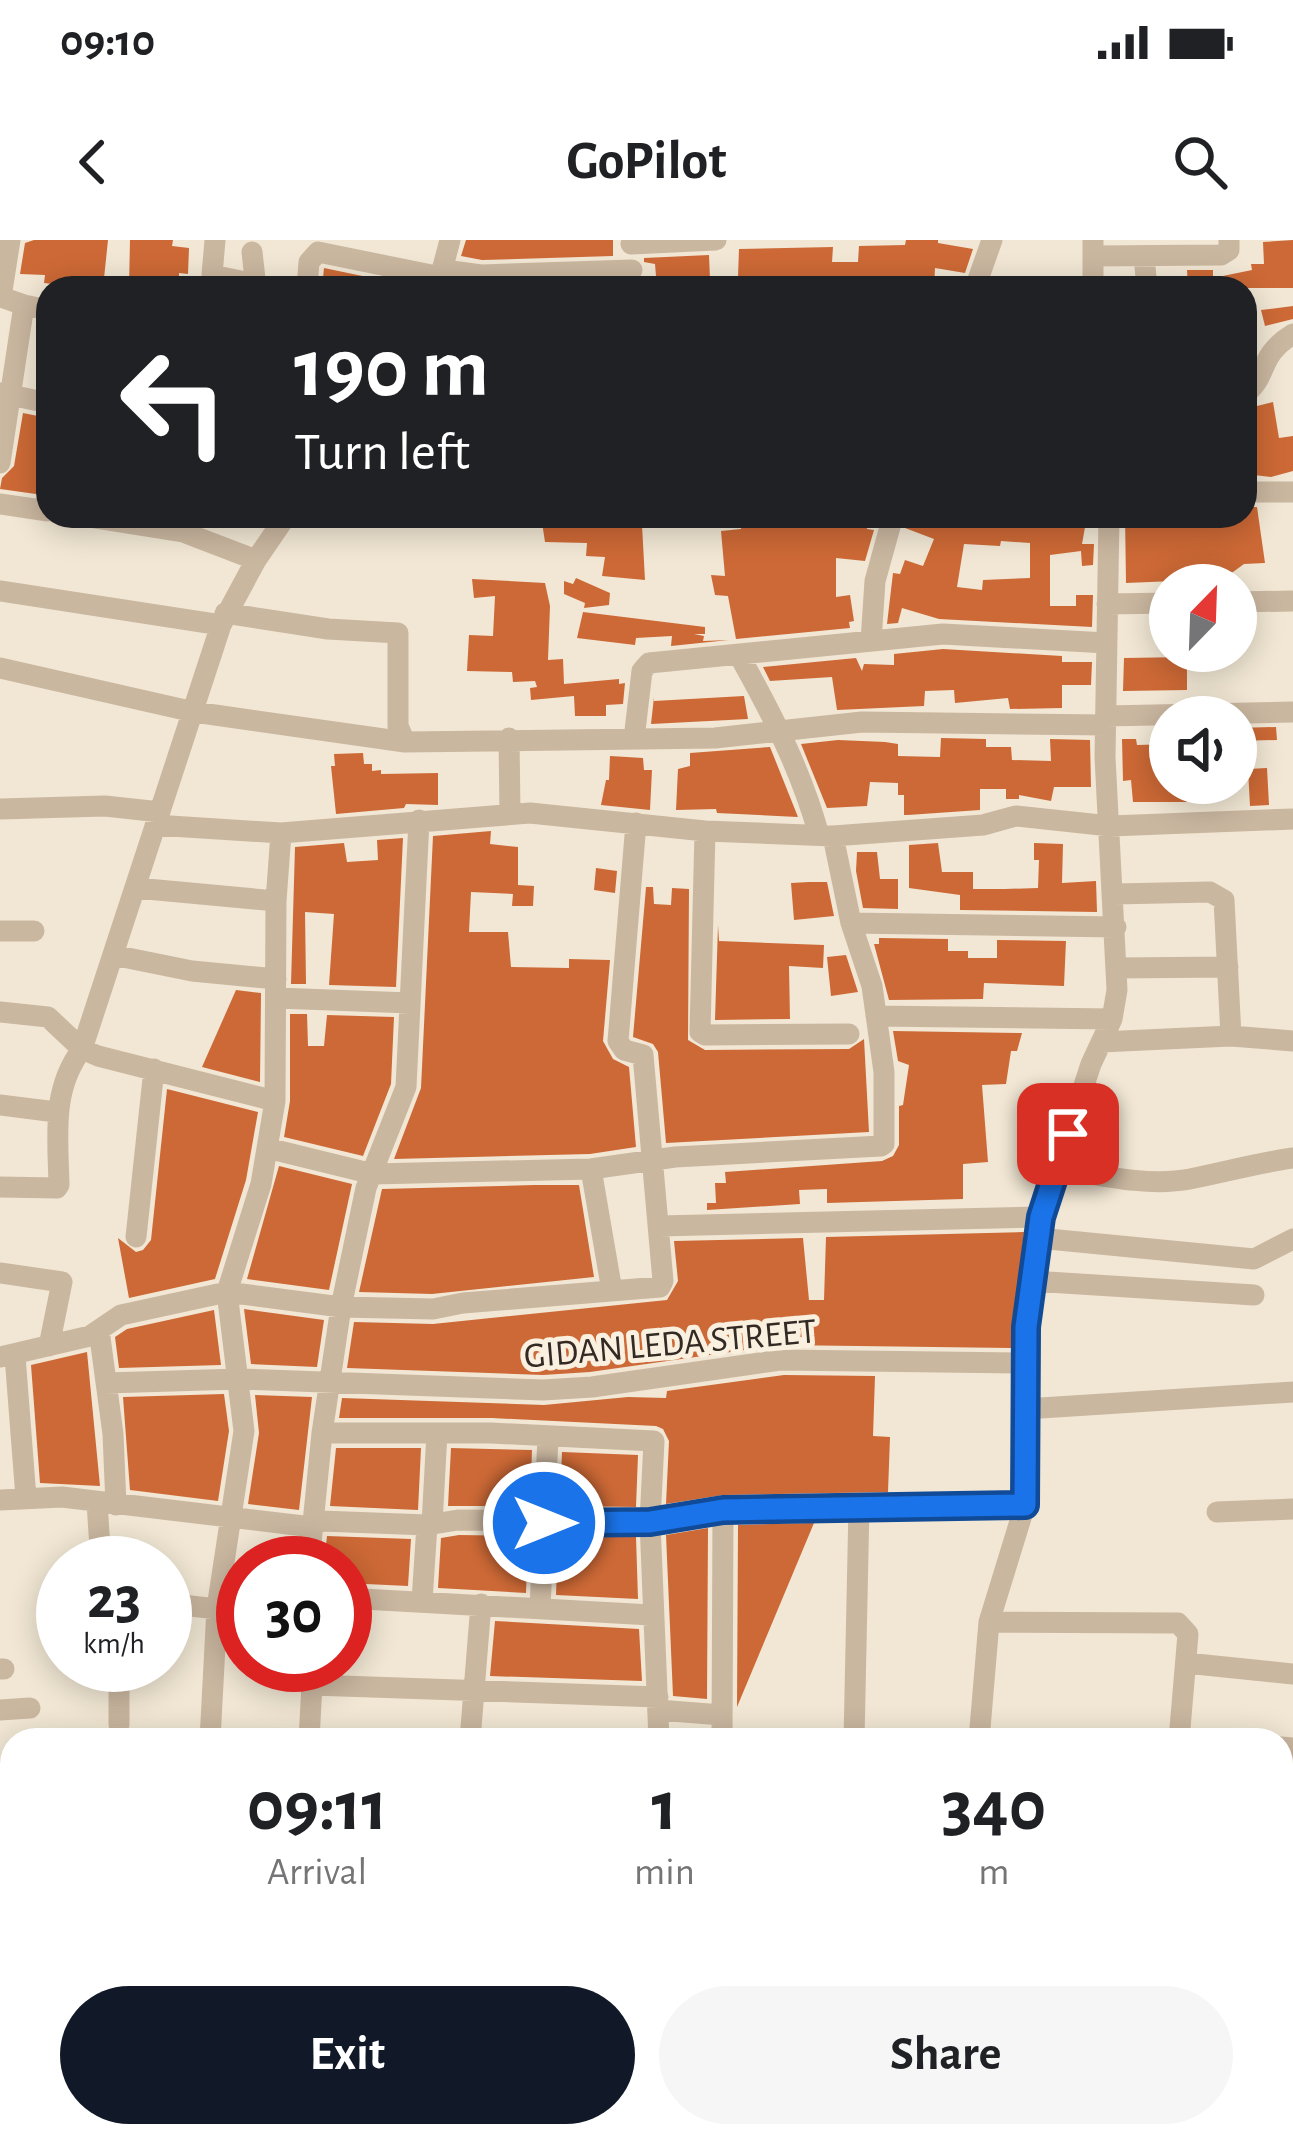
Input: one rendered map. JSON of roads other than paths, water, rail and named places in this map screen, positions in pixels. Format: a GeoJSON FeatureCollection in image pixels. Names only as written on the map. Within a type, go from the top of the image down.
{"type":"FeatureCollection","features":[{"type":"Feature","properties":{"kind":"street"},"geometry":{"type":"LineString","coordinates":[[10,240],[1,297],[36,308]]}},
{"type":"Feature","properties":{"kind":"street"},"geometry":{"type":"LineString","coordinates":[[215,240],[212,275],[216,276]]}},
{"type":"Feature","properties":{"kind":"street"},"geometry":{"type":"LineString","coordinates":[[441,276],[450,240]]}},
{"type":"Feature","properties":{"kind":"street"},"geometry":{"type":"LineString","coordinates":[[632,276],[631,242],[716,240]]}},
{"type":"Feature","properties":{"kind":"street"},"geometry":{"type":"LineString","coordinates":[[1093,248],[1144,256],[1226,254],[1229,240]]}},
{"type":"Feature","properties":{"kind":"street"},"geometry":{"type":"LineString","coordinates":[[978,276],[987,241]]}},
{"type":"Feature","properties":{"kind":"street"},"geometry":{"type":"LineString","coordinates":[[252,252],[254,276]]}},
{"type":"Feature","properties":{"kind":"street"},"geometry":{"type":"LineString","coordinates":[[308,276],[309,262],[318,252],[432,276]]}},
{"type":"Feature","properties":{"kind":"street"},"geometry":{"type":"LineString","coordinates":[[1144,256],[1146,276]]}},
{"type":"Feature","properties":{"kind":"street"},"geometry":{"type":"LineString","coordinates":[[468,276],[519,276]]}},
{"type":"Feature","properties":{"kind":"street"},"geometry":{"type":"LineString","coordinates":[[0,463],[5,393],[24,305]]}},
{"type":"Feature","properties":{"kind":"street"},"geometry":{"type":"LineString","coordinates":[[1257,381],[1269,351],[1293,334]]}},
{"type":"Feature","properties":{"kind":"street"},"geometry":{"type":"LineString","coordinates":[[5,393],[36,400]]}},
{"type":"Feature","properties":{"kind":"street"},"geometry":{"type":"LineString","coordinates":[[1257,492],[1293,492]]}},
{"type":"Feature","properties":{"kind":"street"},"geometry":{"type":"LineString","coordinates":[[0,504],[36,509]]}},
{"type":"Feature","properties":{"kind":"street"},"geometry":{"type":"LineString","coordinates":[[158,528],[183,532],[256,560]]}},
{"type":"Feature","properties":{"kind":"street"},"geometry":{"type":"LineString","coordinates":[[0,1187],[57,1188],[56,1112],[70,1064],[82,1049],[223,619],[278,528]]}},
{"type":"Feature","properties":{"kind":"street"},"geometry":{"type":"LineString","coordinates":[[871,640],[875,580],[890,528]]}},
{"type":"Feature","properties":{"kind":"street"},"geometry":{"type":"LineString","coordinates":[[980,1728],[988,1622],[1025,1505],[1025,1363],[1040,1228],[1112,1019],[1118,968],[1106,720],[1109,528]]}},
{"type":"Feature","properties":{"kind":"street"},"geometry":{"type":"LineString","coordinates":[[0,591],[223,619],[398,633],[398,727],[405,742]]}},
{"type":"Feature","properties":{"kind":"street"},"geometry":{"type":"LineString","coordinates":[[1257,602],[1293,601]]}},
{"type":"Feature","properties":{"kind":"street"},"geometry":{"type":"LineString","coordinates":[[1107,604],[1149,603]]}},
{"type":"Feature","properties":{"kind":"street"},"geometry":{"type":"LineString","coordinates":[[634,739],[644,665],[943,634],[1107,643]]}},
{"type":"Feature","properties":{"kind":"street"},"geometry":{"type":"LineString","coordinates":[[267,1148],[373,1174],[591,1168],[884,1144],[884,1072],[872,986],[826,836],[781,729],[739,655]]}},
{"type":"Feature","properties":{"kind":"street"},"geometry":{"type":"LineString","coordinates":[[0,668],[194,712],[405,742],[715,738],[862,722],[1106,720],[1293,712]]}},
{"type":"Feature","properties":{"kind":"street"},"geometry":{"type":"LineString","coordinates":[[509,738],[510,813]]}},
{"type":"Feature","properties":{"kind":"street"},"geometry":{"type":"LineString","coordinates":[[0,809],[105,806],[157,819],[281,833],[510,813],[705,831],[826,836],[983,825],[1016,816],[1110,826],[1293,819]]}},
{"type":"Feature","properties":{"kind":"street"},"geometry":{"type":"LineString","coordinates":[[311,1536],[329,1384],[362,1202],[406,1088],[419,820]]}},
{"type":"Feature","properties":{"kind":"street"},"geometry":{"type":"LineString","coordinates":[[26,1498],[8,1357],[91,1336],[121,1315],[227,1292],[341,1307],[433,1309],[662,1285],[643,1054],[624,1051],[618,1041],[636,824]]}},
{"type":"Feature","properties":{"kind":"street"},"geometry":{"type":"LineString","coordinates":[[705,831],[700,1032],[849,1034]]}},
{"type":"Feature","properties":{"kind":"street"},"geometry":{"type":"LineString","coordinates":[[227,1536],[242,1452],[239,1379],[227,1292],[257,1197],[275,1101],[281,833]]}},
{"type":"Feature","properties":{"kind":"street"},"geometry":{"type":"LineString","coordinates":[[136,888],[276,901]]}},
{"type":"Feature","properties":{"kind":"street"},"geometry":{"type":"LineString","coordinates":[[1114,893],[1218,895],[1224,900],[1231,1036]]}},
{"type":"Feature","properties":{"kind":"street"},"geometry":{"type":"LineString","coordinates":[[850,923],[1116,927]]}},
{"type":"Feature","properties":{"kind":"street"},"geometry":{"type":"LineString","coordinates":[[0,931],[34,931]]}},
{"type":"Feature","properties":{"kind":"street"},"geometry":{"type":"LineString","coordinates":[[113,955],[276,988],[410,1003]]}},
{"type":"Feature","properties":{"kind":"street"},"geometry":{"type":"LineString","coordinates":[[1118,968],[1228,968]]}},
{"type":"Feature","properties":{"kind":"street"},"geometry":{"type":"LineString","coordinates":[[0,1012],[48,1017],[82,1049],[275,1101]]}},
{"type":"Feature","properties":{"kind":"street"},"geometry":{"type":"LineString","coordinates":[[876,1016],[1112,1019]]}},
{"type":"Feature","properties":{"kind":"street"},"geometry":{"type":"LineString","coordinates":[[1101,1042],[1231,1036],[1293,1042]]}},
{"type":"Feature","properties":{"kind":"street"},"geometry":{"type":"LineString","coordinates":[[136,1238],[154,1069]]}},
{"type":"Feature","properties":{"kind":"street"},"geometry":{"type":"LineString","coordinates":[[0,1105],[56,1112]]}},
{"type":"Feature","properties":{"kind":"street"},"geometry":{"type":"LineString","coordinates":[[1057,1168],[1188,1180],[1240,1165],[1293,1158]]}},
{"type":"Feature","properties":{"kind":"street"},"geometry":{"type":"LineString","coordinates":[[591,1168],[612,1291]]}},
{"type":"Feature","properties":{"kind":"street"},"geometry":{"type":"LineString","coordinates":[[659,1226],[1040,1228],[1254,1259],[1293,1239]]}},
{"type":"Feature","properties":{"kind":"street"},"geometry":{"type":"LineString","coordinates":[[0,1273],[62,1282],[49,1346]]}},
{"type":"Feature","properties":{"kind":"street"},"geometry":{"type":"LineString","coordinates":[[1033,1281],[1254,1295]]}},
{"type":"Feature","properties":{"kind":"street"},"geometry":{"type":"LineString","coordinates":[[98,1330],[106,1383],[104,1536]]}},
{"type":"Feature","properties":{"kind":"street","name":"GIDAN LEDA STREET"},"geometry":{"type":"LineString","coordinates":[[106,1383],[239,1379],[543,1390],[780,1360],[1025,1363]]}},
{"type":"Feature","properties":{"kind":"street"},"geometry":{"type":"LineString","coordinates":[[1025,1409],[1293,1392]]}},
{"type":"Feature","properties":{"kind":"street"},"geometry":{"type":"LineString","coordinates":[[322,1433],[655,1442],[650,1522],[658,1728]]}},
{"type":"Feature","properties":{"kind":"street"},"geometry":{"type":"LineString","coordinates":[[422,1600],[437,1433]]}},
{"type":"Feature","properties":{"kind":"street"},"geometry":{"type":"LineString","coordinates":[[540,1608],[548,1437]]}},
{"type":"Feature","properties":{"kind":"street"},"geometry":{"type":"LineString","coordinates":[[0,1500],[62,1497],[229,1520],[312,1526],[341,1520],[430,1525],[458,1520],[650,1522],[723,1510],[1025,1505]]}},
{"type":"Feature","properties":{"kind":"street"},"geometry":{"type":"LineString","coordinates":[[854,1728],[859,1506]]}},
{"type":"Feature","properties":{"kind":"street"},"geometry":{"type":"LineString","coordinates":[[1217,1512],[1293,1509]]}},
{"type":"Feature","properties":{"kind":"street"},"geometry":{"type":"LineString","coordinates":[[722,1728],[723,1510]]}},
{"type":"Feature","properties":{"kind":"street"},"geometry":{"type":"LineString","coordinates":[[372,1599],[651,1615]]}},
{"type":"Feature","properties":{"kind":"street"},"geometry":{"type":"LineString","coordinates":[[471,1728],[481,1604]]}},
{"type":"Feature","properties":{"kind":"street"},"geometry":{"type":"LineString","coordinates":[[988,1622],[1178,1623],[1188,1634],[1180,1728]]}},
{"type":"Feature","properties":{"kind":"street"},"geometry":{"type":"LineString","coordinates":[[211,1728],[216,1627]]}},
{"type":"Feature","properties":{"kind":"street"},"geometry":{"type":"LineString","coordinates":[[1186,1663],[1293,1674]]}},
{"type":"Feature","properties":{"kind":"street"},"geometry":{"type":"LineString","coordinates":[[372,1681],[658,1704],[722,1714]]}},
{"type":"Feature","properties":{"kind":"street"},"geometry":{"type":"LineString","coordinates":[[119,1692],[119,1725]]}},
{"type":"Feature","properties":{"kind":"street"},"geometry":{"type":"LineString","coordinates":[[310,1728],[312,1692]]}},
{"type":"Feature","properties":{"kind":"street"},"geometry":{"type":"LineString","coordinates":[[0,1710],[30,1708]]}}]}
